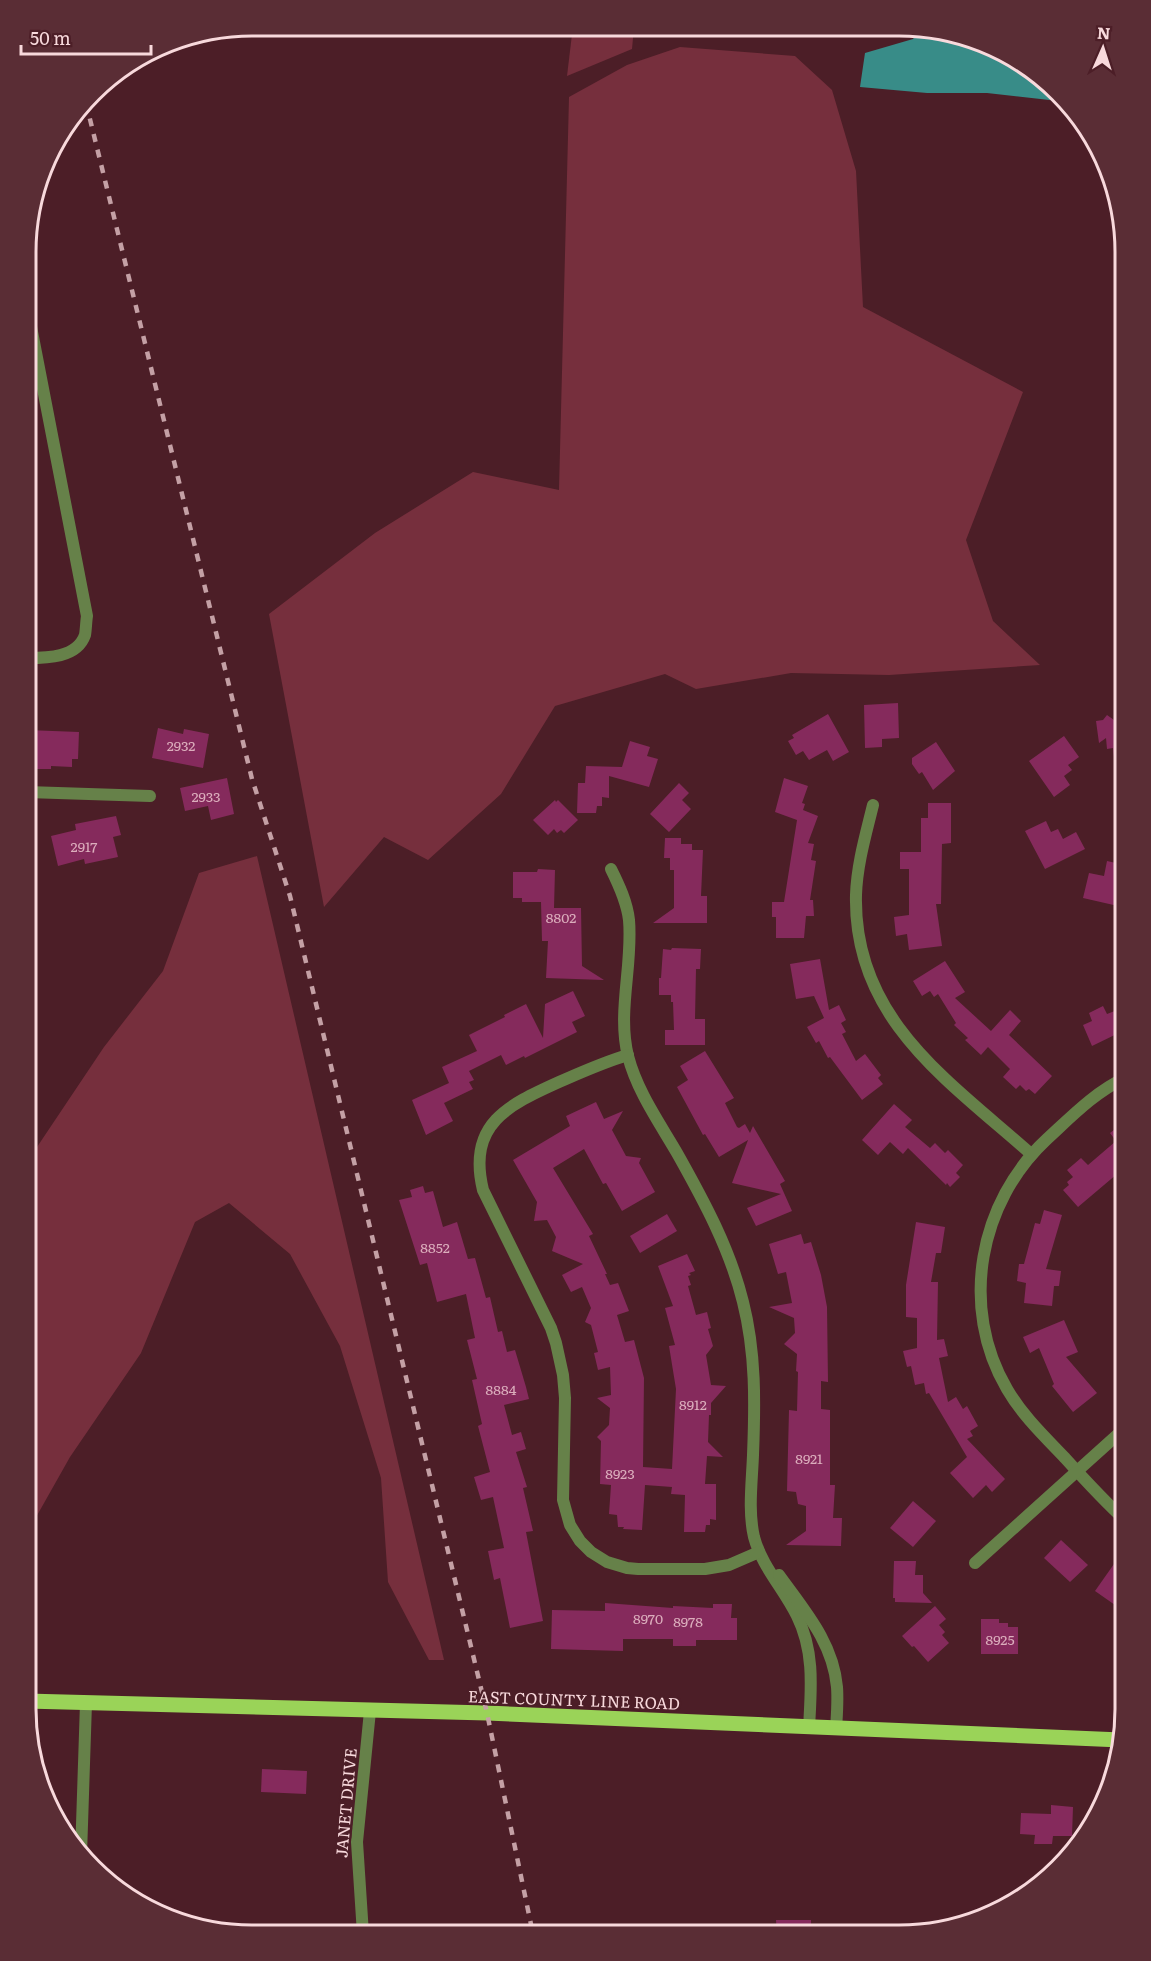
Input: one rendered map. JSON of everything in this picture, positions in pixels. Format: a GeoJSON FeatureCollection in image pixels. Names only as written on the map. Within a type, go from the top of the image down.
{"type":"FeatureCollection","features":[{"type":"Feature","properties":{"kind":"main road","name":"EAST COUNTY LINE ROAD"},"geometry":{"type":"LineString","coordinates":[[36,1701],[487,1713],[1113,1740]]}},
{"type":"Feature","properties":{"kind":"street"},"geometry":{"type":"LineString","coordinates":[[36,370],[87,616],[84,637],[72,652],[36,658]]}},
{"type":"Feature","properties":{"kind":"street"},"geometry":{"type":"LineString","coordinates":[[36,792],[150,796]]}},
{"type":"Feature","properties":{"kind":"street"},"geometry":{"type":"LineString","coordinates":[[873,805],[861,853],[856,902],[860,942],[875,988],[894,1023],[920,1055],[1031,1154]]}},
{"type":"Feature","properties":{"kind":"street"},"geometry":{"type":"LineString","coordinates":[[611,869],[622,894],[629,922],[625,1024],[628,1055],[641,1089],[716,1225],[737,1279],[743,1303],[754,1367],[755,1409],[751,1516],[759,1552],[797,1616],[805,1637],[810,1657],[811,1678],[809,1728]]}},
{"type":"Feature","properties":{"kind":"street"},"geometry":{"type":"LineString","coordinates":[[628,1055],[603,1062],[518,1101],[499,1115],[490,1128],[483,1143],[480,1159],[483,1190],[556,1343],[565,1398],[562,1493],[564,1506],[570,1525],[591,1552],[607,1562],[627,1568],[696,1570],[729,1564],[759,1552]]}},
{"type":"Feature","properties":{"kind":"street"},"geometry":{"type":"LineString","coordinates":[[1115,1084],[1086,1103],[1031,1154],[1012,1180],[997,1209],[981,1263],[981,1312],[996,1366],[1019,1408],[1115,1510]]}},
{"type":"Feature","properties":{"kind":"street"},"geometry":{"type":"LineString","coordinates":[[975,1563],[1115,1437]]}},
{"type":"Feature","properties":{"kind":"street"},"geometry":{"type":"LineString","coordinates":[[759,1552],[773,1566],[804,1607],[819,1629],[827,1647],[837,1687],[836,1729]]}},
{"type":"Feature","properties":{"kind":"street"},"geometry":{"type":"LineString","coordinates":[[81,1841],[86,1703]]}},
{"type":"Feature","properties":{"kind":"street","name":"JANET DRIVE"},"geometry":{"type":"LineString","coordinates":[[362,1925],[357,1842],[370,1711]]}},
{"type":"Feature","properties":{"kind":"shaded area"},"geometry":{"type":"Polygon","coordinates":[[[572,36],[633,36],[632,49],[567,76],[572,36]]]}},
{"type":"Feature","properties":{"kind":"shaded area"},"geometry":{"type":"Polygon","coordinates":[[[680,47],[795,56],[832,90],[856,171],[863,307],[1023,392],[966,540],[993,621],[1040,665],[889,675],[791,673],[696,689],[665,674],[555,706],[501,794],[428,860],[384,837],[324,907],[269,614],[375,533],[473,472],[559,490],[569,97],[627,65],[680,47]]]}},
{"type":"Feature","properties":{"kind":"shaded area"},"geometry":{"type":"Polygon","coordinates":[[[257,856],[444,1660],[429,1660],[388,1582],[381,1478],[340,1346],[290,1254],[229,1203],[195,1222],[141,1353],[70,1457],[36,1517],[36,1149],[104,1047],[163,971],[199,873],[257,856]]]}},
{"type":"Feature","properties":{"kind":"water"},"geometry":{"type":"Polygon","coordinates":[[[915,36],[941,40],[982,52],[1019,72],[1053,100],[987,93],[927,93],[860,87],[865,53],[913,39],[915,36]]]}},
{"type":"Feature","properties":{"kind":"building"},"geometry":{"type":"Polygon","coordinates":[[[898,703],[899,738],[882,739],[882,747],[865,748],[864,705],[898,703]]]}},
{"type":"Feature","properties":{"kind":"building"},"geometry":{"type":"Polygon","coordinates":[[[828,714],[849,752],[833,761],[827,750],[809,760],[803,751],[796,755],[788,741],[794,738],[792,735],[828,714]]]}},
{"type":"Feature","properties":{"kind":"building"},"geometry":{"type":"Polygon","coordinates":[[[1107,715],[1115,720],[1115,766],[1113,748],[1107,749],[1106,738],[1099,743],[1096,721],[1103,720],[1107,715]]]}},
{"type":"Feature","properties":{"kind":"building"},"geometry":{"type":"Polygon","coordinates":[[[158,728],[183,734],[184,729],[209,734],[203,768],[152,758],[158,728]]]}},
{"type":"Feature","properties":{"kind":"building"},"geometry":{"type":"Polygon","coordinates":[[[36,730],[79,732],[78,759],[72,759],[72,767],[51,766],[51,769],[36,769],[36,730]]]}},
{"type":"Feature","properties":{"kind":"building"},"geometry":{"type":"Polygon","coordinates":[[[1064,736],[1079,757],[1068,765],[1072,770],[1064,776],[1070,785],[1054,797],[1029,761],[1064,736]]]}},
{"type":"Feature","properties":{"kind":"building"},"geometry":{"type":"Polygon","coordinates":[[[630,741],[650,747],[647,756],[658,759],[649,787],[609,776],[609,798],[602,797],[602,806],[597,806],[596,813],[577,813],[578,783],[585,783],[586,766],[622,767],[630,741]]]}},
{"type":"Feature","properties":{"kind":"building"},"geometry":{"type":"Polygon","coordinates":[[[936,742],[955,771],[933,790],[922,772],[919,774],[912,764],[912,758],[936,742]]]}},
{"type":"Feature","properties":{"kind":"building"},"geometry":{"type":"Polygon","coordinates":[[[227,778],[234,814],[211,820],[208,806],[185,811],[180,788],[227,778]]]}},
{"type":"Feature","properties":{"kind":"building"},"geometry":{"type":"Polygon","coordinates":[[[784,778],[808,786],[802,803],[805,804],[803,810],[818,816],[808,843],[814,844],[811,860],[816,861],[810,900],[813,900],[814,916],[806,916],[804,938],[776,938],[776,917],[772,917],[772,902],[784,902],[797,820],[775,812],[784,778]]]}},
{"type":"Feature","properties":{"kind":"building"},"geometry":{"type":"Polygon","coordinates":[[[679,783],[689,793],[682,800],[691,809],[669,832],[650,814],[679,783]]]}},
{"type":"Feature","properties":{"kind":"building"},"geometry":{"type":"Polygon","coordinates":[[[555,800],[556,802],[558,800],[578,820],[564,833],[561,830],[557,833],[554,829],[548,835],[533,820],[555,800]]]}},
{"type":"Feature","properties":{"kind":"building"},"geometry":{"type":"Polygon","coordinates":[[[928,803],[951,803],[951,843],[942,844],[941,904],[936,904],[942,946],[909,950],[907,934],[896,936],[894,917],[909,915],[909,869],[900,869],[900,852],[921,852],[921,818],[928,818],[928,803]]]}},
{"type":"Feature","properties":{"kind":"building"},"geometry":{"type":"Polygon","coordinates":[[[116,816],[121,835],[113,837],[118,857],[85,864],[84,859],[58,866],[51,836],[76,830],[75,824],[116,816]]]}},
{"type":"Feature","properties":{"kind":"building"},"geometry":{"type":"Polygon","coordinates":[[[1046,821],[1051,832],[1058,829],[1063,839],[1076,832],[1085,849],[1045,869],[1025,831],[1046,821]]]}},
{"type":"Feature","properties":{"kind":"building"},"geometry":{"type":"Polygon","coordinates":[[[665,838],[681,838],[681,844],[692,844],[692,850],[703,850],[701,896],[707,896],[707,923],[653,923],[674,908],[674,870],[670,870],[670,858],[664,858],[665,838]]]}},
{"type":"Feature","properties":{"kind":"building"},"geometry":{"type":"Polygon","coordinates":[[[1107,861],[1115,863],[1115,905],[1083,898],[1089,873],[1104,876],[1107,861]]]}},
{"type":"Feature","properties":{"kind":"building"},"geometry":{"type":"Polygon","coordinates":[[[538,869],[555,870],[554,908],[581,908],[582,966],[604,980],[546,978],[548,941],[542,941],[541,902],[522,902],[522,898],[513,898],[513,872],[537,872],[538,869]]]}},
{"type":"Feature","properties":{"kind":"building"},"geometry":{"type":"Polygon","coordinates":[[[672,948],[701,949],[700,969],[696,969],[695,1019],[705,1019],[705,1045],[665,1045],[665,1030],[674,1030],[673,1002],[671,1002],[671,995],[659,995],[659,978],[661,978],[663,949],[671,950],[672,948]]]}},
{"type":"Feature","properties":{"kind":"building"},"geometry":{"type":"Polygon","coordinates":[[[820,959],[829,1010],[839,1005],[846,1020],[841,1023],[846,1032],[842,1034],[856,1061],[865,1054],[881,1075],[878,1078],[883,1084],[862,1100],[830,1057],[828,1058],[819,1041],[816,1043],[807,1027],[824,1018],[814,996],[796,999],[790,964],[820,959]]]}},
{"type":"Feature","properties":{"kind":"building"},"geometry":{"type":"Polygon","coordinates":[[[945,961],[965,992],[955,998],[991,1031],[1010,1010],[1021,1021],[1009,1035],[1052,1076],[1035,1094],[1029,1089],[1026,1091],[1020,1085],[1016,1089],[1003,1077],[1010,1069],[988,1047],[981,1055],[965,1040],[968,1038],[954,1025],[956,1023],[938,994],[934,997],[930,991],[922,996],[913,981],[945,961]]]}},
{"type":"Feature","properties":{"kind":"building"},"geometry":{"type":"Polygon","coordinates":[[[573,991],[585,1016],[572,1022],[577,1032],[506,1065],[501,1055],[469,1071],[474,1080],[469,1082],[473,1089],[444,1103],[453,1121],[426,1135],[412,1100],[449,1083],[442,1067],[477,1051],[469,1035],[526,1004],[543,1038],[545,1004],[573,991]]]}},
{"type":"Feature","properties":{"kind":"building"},"geometry":{"type":"Polygon","coordinates":[[[1103,1006],[1107,1014],[1115,1011],[1115,1035],[1092,1046],[1083,1025],[1092,1021],[1089,1013],[1103,1006]]]}},
{"type":"Feature","properties":{"kind":"building"},"geometry":{"type":"Polygon","coordinates":[[[705,1051],[734,1098],[725,1103],[737,1127],[745,1124],[750,1133],[753,1126],[785,1181],[780,1184],[792,1211],[756,1226],[747,1208],[781,1194],[732,1183],[748,1140],[719,1157],[705,1134],[703,1135],[677,1087],[688,1080],[680,1066],[705,1051]]]}},
{"type":"Feature","properties":{"kind":"building"},"geometry":{"type":"Polygon","coordinates":[[[596,1102],[604,1119],[623,1111],[612,1130],[626,1156],[641,1158],[639,1163],[655,1192],[622,1211],[606,1183],[603,1184],[584,1149],[553,1168],[593,1234],[589,1236],[610,1285],[618,1283],[629,1311],[617,1315],[625,1342],[634,1340],[644,1378],[643,1467],[672,1469],[676,1389],[669,1346],[675,1345],[665,1308],[673,1306],[658,1266],[687,1254],[695,1271],[689,1273],[691,1285],[688,1286],[696,1315],[707,1312],[711,1328],[708,1329],[713,1346],[706,1355],[711,1385],[726,1386],[711,1403],[711,1415],[709,1415],[708,1442],[723,1457],[707,1456],[705,1484],[716,1484],[716,1520],[710,1519],[710,1525],[706,1525],[705,1532],[684,1532],[685,1495],[671,1494],[672,1487],[645,1485],[642,1530],[618,1527],[617,1515],[609,1514],[611,1485],[600,1484],[601,1441],[597,1437],[609,1425],[610,1408],[597,1398],[611,1395],[610,1367],[598,1370],[594,1353],[598,1352],[591,1325],[585,1322],[591,1308],[582,1287],[571,1292],[562,1275],[583,1264],[552,1251],[556,1237],[547,1220],[534,1221],[537,1202],[513,1160],[570,1126],[566,1116],[596,1102]]]}},
{"type":"Feature","properties":{"kind":"building"},"geometry":{"type":"Polygon","coordinates":[[[894,1104],[912,1120],[905,1127],[930,1148],[935,1143],[945,1153],[948,1150],[963,1165],[956,1173],[960,1177],[950,1187],[908,1148],[903,1154],[890,1142],[878,1155],[862,1140],[894,1104]]]}},
{"type":"Feature","properties":{"kind":"building"},"geometry":{"type":"Polygon","coordinates":[[[1115,1129],[1115,1140],[1110,1133],[1115,1129]]]}},
{"type":"Feature","properties":{"kind":"building"},"geometry":{"type":"Polygon","coordinates":[[[1115,1142],[1115,1176],[1078,1207],[1063,1190],[1073,1177],[1067,1170],[1081,1158],[1088,1165],[1115,1142]]]}},
{"type":"Feature","properties":{"kind":"building"},"geometry":{"type":"Polygon","coordinates":[[[423,1186],[425,1193],[433,1191],[443,1227],[457,1222],[468,1259],[475,1258],[486,1298],[490,1297],[498,1332],[502,1331],[507,1352],[515,1350],[526,1387],[529,1399],[504,1405],[512,1435],[521,1432],[526,1449],[516,1452],[527,1487],[523,1488],[533,1531],[526,1532],[543,1621],[510,1628],[500,1578],[494,1580],[488,1551],[504,1548],[493,1497],[481,1500],[474,1477],[490,1472],[478,1426],[482,1424],[472,1380],[477,1379],[467,1340],[475,1338],[466,1294],[437,1302],[427,1263],[420,1265],[399,1200],[412,1197],[410,1190],[423,1186]]]}},
{"type":"Feature","properties":{"kind":"building"},"geometry":{"type":"Polygon","coordinates":[[[1044,1210],[1062,1215],[1046,1269],[1061,1271],[1059,1286],[1054,1286],[1052,1306],[1024,1303],[1026,1283],[1017,1281],[1019,1264],[1024,1264],[1035,1223],[1040,1224],[1044,1210]]]}},
{"type":"Feature","properties":{"kind":"building"},"geometry":{"type":"Polygon","coordinates":[[[667,1214],[677,1231],[640,1253],[630,1236],[667,1214]]]}},
{"type":"Feature","properties":{"kind":"building"},"geometry":{"type":"Polygon","coordinates":[[[916,1222],[945,1227],[941,1253],[936,1253],[931,1282],[938,1282],[937,1340],[944,1339],[948,1356],[939,1358],[948,1402],[956,1397],[963,1409],[967,1406],[978,1426],[970,1431],[973,1436],[967,1439],[1005,1479],[992,1492],[986,1485],[973,1498],[950,1473],[967,1457],[929,1393],[926,1394],[924,1383],[915,1385],[911,1366],[907,1367],[903,1351],[917,1348],[917,1318],[906,1317],[906,1285],[916,1222]]]}},
{"type":"Feature","properties":{"kind":"building"},"geometry":{"type":"Polygon","coordinates":[[[801,1234],[804,1244],[811,1242],[821,1275],[827,1307],[828,1382],[821,1381],[821,1409],[830,1410],[830,1485],[835,1485],[833,1518],[842,1518],[841,1546],[786,1545],[806,1531],[806,1506],[798,1504],[796,1492],[787,1491],[789,1410],[797,1411],[797,1354],[784,1344],[795,1333],[794,1318],[769,1307],[792,1303],[786,1272],[778,1274],[769,1244],[801,1234]]]}},
{"type":"Feature","properties":{"kind":"building"},"geometry":{"type":"Polygon","coordinates":[[[1064,1320],[1078,1352],[1066,1357],[1097,1393],[1073,1412],[1052,1386],[1054,1384],[1039,1348],[1030,1353],[1023,1337],[1064,1320]]]}},
{"type":"Feature","properties":{"kind":"building"},"geometry":{"type":"Polygon","coordinates":[[[913,1501],[936,1521],[913,1547],[890,1528],[913,1501]]]}},
{"type":"Feature","properties":{"kind":"building"},"geometry":{"type":"Polygon","coordinates":[[[1061,1540],[1088,1565],[1070,1582],[1044,1558],[1061,1540]]]}},
{"type":"Feature","properties":{"kind":"building"},"geometry":{"type":"Polygon","coordinates":[[[894,1561],[916,1561],[915,1575],[923,1575],[923,1593],[932,1603],[895,1602],[893,1598],[894,1561]]]}},
{"type":"Feature","properties":{"kind":"building"},"geometry":{"type":"Polygon","coordinates":[[[1114,1564],[1115,1565],[1115,1605],[1095,1591],[1114,1564]]]}},
{"type":"Feature","properties":{"kind":"building"},"geometry":{"type":"Polygon","coordinates":[[[605,1603],[673,1608],[673,1606],[713,1608],[713,1604],[732,1604],[731,1618],[737,1618],[737,1640],[696,1640],[696,1646],[673,1646],[673,1639],[623,1639],[623,1651],[551,1649],[552,1610],[605,1611],[605,1603]]]}},
{"type":"Feature","properties":{"kind":"building"},"geometry":{"type":"Polygon","coordinates":[[[935,1606],[946,1619],[939,1625],[945,1632],[942,1635],[949,1643],[928,1662],[902,1636],[935,1606]]]}},
{"type":"Feature","properties":{"kind":"building"},"geometry":{"type":"Polygon","coordinates":[[[981,1619],[999,1619],[999,1623],[1008,1623],[1008,1627],[1018,1627],[1018,1654],[981,1654],[981,1619]]]}},
{"type":"Feature","properties":{"kind":"building"},"geometry":{"type":"Polygon","coordinates":[[[262,1769],[307,1771],[306,1794],[261,1792],[262,1769]]]}},
{"type":"Feature","properties":{"kind":"building"},"geometry":{"type":"Polygon","coordinates":[[[1051,1805],[1073,1807],[1072,1836],[1053,1836],[1052,1844],[1034,1844],[1035,1835],[1020,1834],[1021,1813],[1051,1814],[1051,1805]]]}},
{"type":"Feature","properties":{"kind":"building"},"geometry":{"type":"Polygon","coordinates":[[[776,1920],[811,1920],[811,1925],[776,1925],[776,1920]]]}},
{"type":"Feature","properties":{"kind":"railway"},"geometry":{"type":"LineString","coordinates":[[88,112],[252,779],[290,896],[487,1713],[531,1925]]}}]}
